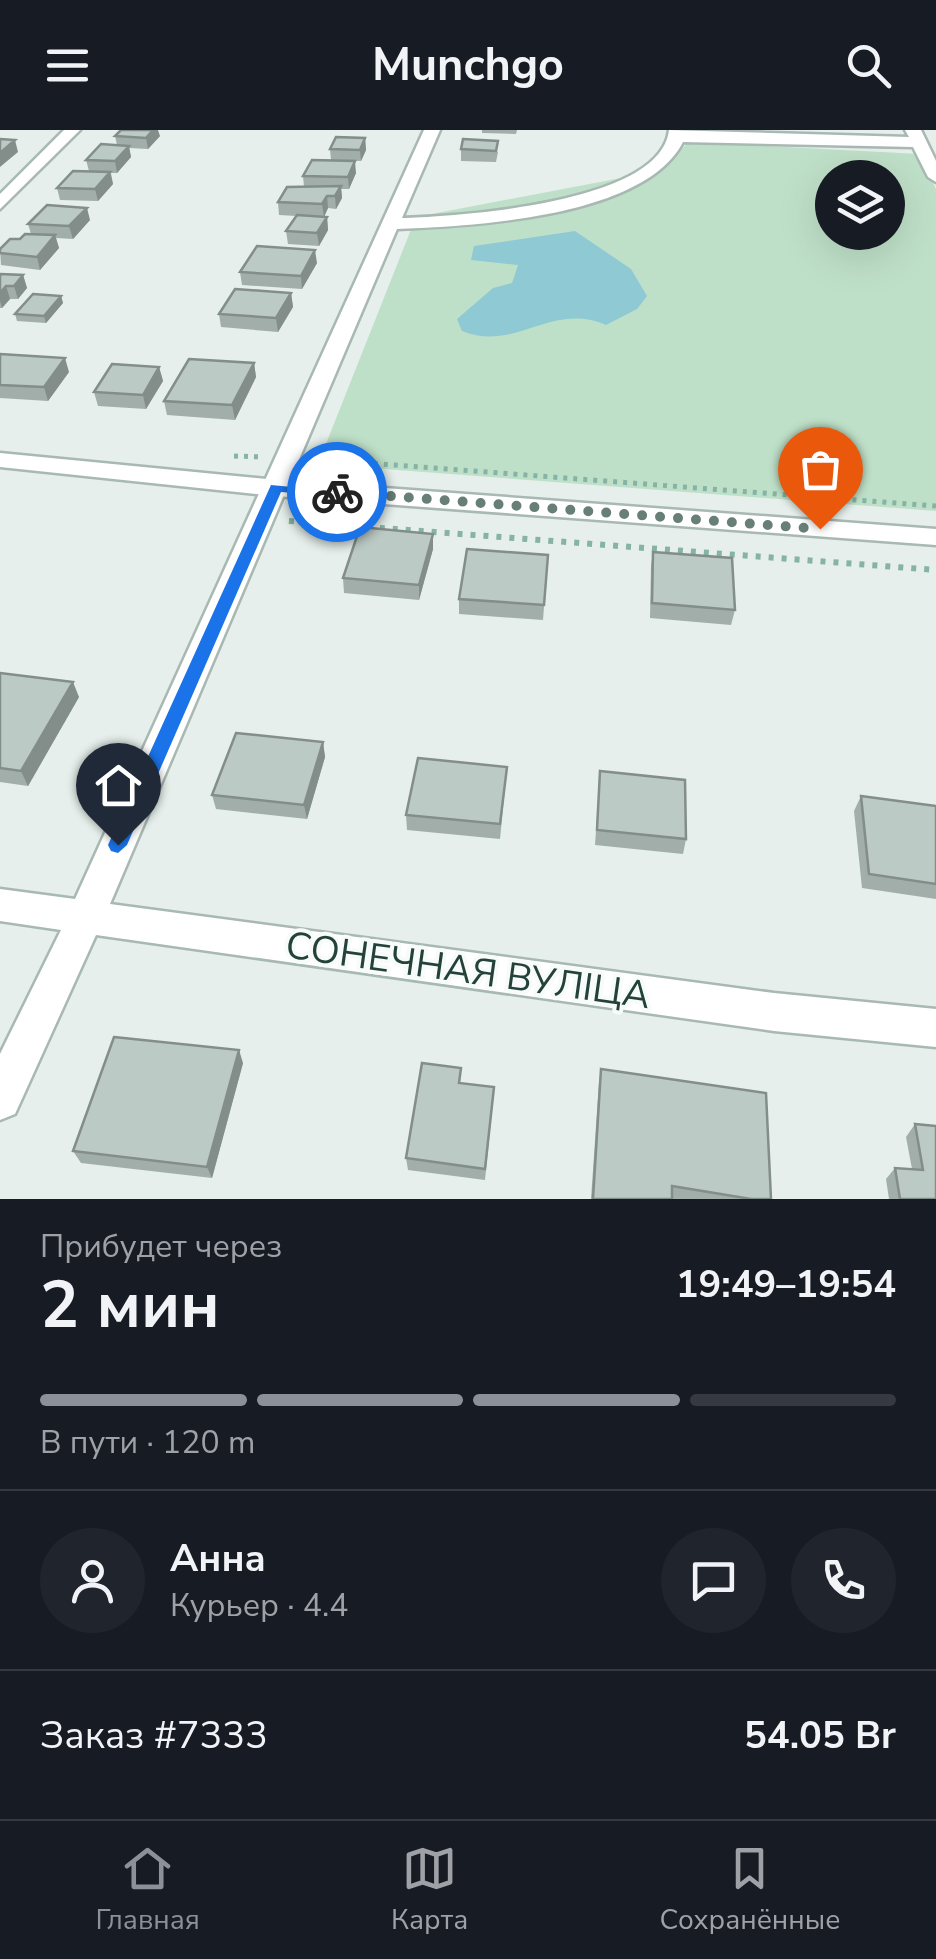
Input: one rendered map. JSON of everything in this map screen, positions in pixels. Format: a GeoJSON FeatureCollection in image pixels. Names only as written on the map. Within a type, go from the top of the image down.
{"type":"FeatureCollection","features":[{"type":"Feature","properties":{"kind":"street"},"geometry":{"type":"LineString","coordinates":[[0,204],[9,190],[72,130]]}},
{"type":"Feature","properties":{"kind":"street"},"geometry":{"type":"LineString","coordinates":[[0,1099],[85,918],[432,130]]}},
{"type":"Feature","properties":{"kind":"street"},"geometry":{"type":"LineString","coordinates":[[391,224],[544,211],[619,188],[665,158],[678,133],[915,136],[936,177]]}},
{"type":"Feature","properties":{"kind":"street"},"geometry":{"type":"LineString","coordinates":[[0,460],[276,488],[936,538]]}},
{"type":"Feature","properties":{"kind":"street","name":"СОНЕЧНАЯ ВУЛІЦА"},"geometry":{"type":"LineString","coordinates":[[0,905],[774,1012],[936,1028]]}},
{"type":"Feature","properties":{"kind":"path"},"geometry":{"type":"LineString","coordinates":[[218,455],[936,506]]}},
{"type":"Feature","properties":{"kind":"path"},"geometry":{"type":"LineString","coordinates":[[262,520],[936,570]]}},
{"type":"Feature","properties":{"kind":"green space"},"geometry":{"type":"Polygon","coordinates":[[[688,142],[919,154],[936,189],[936,511],[318,464],[416,217],[621,178],[673,159],[688,142]]]}},
{"type":"Feature","properties":{"kind":"water"},"geometry":{"type":"Polygon","coordinates":[[[575,231],[631,269],[647,296],[637,309],[606,325],[568,319],[499,336],[462,331],[457,319],[493,288],[512,283],[518,265],[471,260],[474,246],[575,231]]]}},
{"type":"Feature","properties":{"kind":"building"},"geometry":{"type":"Polygon","coordinates":[[[121,130],[153,130],[146,138],[115,136],[121,130]]]}},
{"type":"Feature","properties":{"kind":"building"},"geometry":{"type":"Polygon","coordinates":[[[336,137],[365,138],[360,150],[330,149],[336,137]]]}},
{"type":"Feature","properties":{"kind":"building"},"geometry":{"type":"Polygon","coordinates":[[[0,139],[15,140],[0,153],[0,139]]]}},
{"type":"Feature","properties":{"kind":"building"},"geometry":{"type":"Polygon","coordinates":[[[463,139],[498,141],[496,151],[461,149],[463,139]]]}},
{"type":"Feature","properties":{"kind":"building"},"geometry":{"type":"Polygon","coordinates":[[[101,144],[129,146],[115,161],[86,160],[101,144]]]}},
{"type":"Feature","properties":{"kind":"building"},"geometry":{"type":"Polygon","coordinates":[[[312,160],[355,161],[348,177],[303,176],[312,160]]]}},
{"type":"Feature","properties":{"kind":"building"},"geometry":{"type":"Polygon","coordinates":[[[73,171],[110,172],[95,189],[57,188],[73,171]]]}},
{"type":"Feature","properties":{"kind":"building"},"geometry":{"type":"Polygon","coordinates":[[[341,186],[335,196],[327,196],[322,204],[278,202],[287,187],[341,186]]]}},
{"type":"Feature","properties":{"kind":"building"},"geometry":{"type":"Polygon","coordinates":[[[47,205],[87,208],[69,226],[28,224],[47,205]]]}},
{"type":"Feature","properties":{"kind":"building"},"geometry":{"type":"Polygon","coordinates":[[[297,215],[327,217],[317,233],[286,231],[297,215]]]}},
{"type":"Feature","properties":{"kind":"building"},"geometry":{"type":"Polygon","coordinates":[[[25,234],[55,235],[37,257],[0,253],[10,239],[20,239],[25,234]]]}},
{"type":"Feature","properties":{"kind":"building"},"geometry":{"type":"Polygon","coordinates":[[[257,246],[315,250],[301,276],[240,272],[257,246]]]}},
{"type":"Feature","properties":{"kind":"building"},"geometry":{"type":"Polygon","coordinates":[[[0,274],[23,275],[14,286],[6,286],[0,293],[0,274]]]}},
{"type":"Feature","properties":{"kind":"building"},"geometry":{"type":"Polygon","coordinates":[[[235,289],[291,293],[276,318],[219,314],[235,289]]]}},
{"type":"Feature","properties":{"kind":"building"},"geometry":{"type":"Polygon","coordinates":[[[33,294],[61,296],[44,316],[15,314],[33,294]]]}},
{"type":"Feature","properties":{"kind":"building"},"geometry":{"type":"Polygon","coordinates":[[[0,354],[65,358],[44,387],[0,385],[0,354]]]}},
{"type":"Feature","properties":{"kind":"building"},"geometry":{"type":"Polygon","coordinates":[[[189,359],[254,363],[232,405],[164,401],[189,359]]]}},
{"type":"Feature","properties":{"kind":"building"},"geometry":{"type":"Polygon","coordinates":[[[112,364],[159,367],[143,395],[94,392],[112,364]]]}},
{"type":"Feature","properties":{"kind":"building"},"geometry":{"type":"Polygon","coordinates":[[[360,527],[433,534],[419,585],[343,578],[360,527]]]}},
{"type":"Feature","properties":{"kind":"building"},"geometry":{"type":"Polygon","coordinates":[[[467,549],[548,555],[544,605],[459,599],[467,549]]]}},
{"type":"Feature","properties":{"kind":"building"},"geometry":{"type":"Polygon","coordinates":[[[653,552],[732,558],[735,610],[652,603],[653,552]]]}},
{"type":"Feature","properties":{"kind":"building"},"geometry":{"type":"Polygon","coordinates":[[[0,673],[73,682],[21,771],[0,768],[0,673]]]}},
{"type":"Feature","properties":{"kind":"building"},"geometry":{"type":"Polygon","coordinates":[[[236,733],[323,742],[304,805],[212,795],[236,733]]]}},
{"type":"Feature","properties":{"kind":"building"},"geometry":{"type":"Polygon","coordinates":[[[418,758],[507,767],[500,824],[406,815],[418,758]]]}},
{"type":"Feature","properties":{"kind":"building"},"geometry":{"type":"Polygon","coordinates":[[[600,771],[685,780],[686,839],[597,830],[600,771]]]}},
{"type":"Feature","properties":{"kind":"building"},"geometry":{"type":"Polygon","coordinates":[[[861,796],[936,806],[936,884],[869,874],[861,796]]]}},
{"type":"Feature","properties":{"kind":"building"},"geometry":{"type":"Polygon","coordinates":[[[114,1037],[239,1050],[207,1167],[73,1151],[114,1037]]]}},
{"type":"Feature","properties":{"kind":"building"},"geometry":{"type":"Polygon","coordinates":[[[422,1063],[461,1068],[459,1083],[494,1087],[485,1169],[406,1158],[422,1063]]]}},
{"type":"Feature","properties":{"kind":"building"},"geometry":{"type":"Polygon","coordinates":[[[601,1069],[766,1093],[771,1199],[672,1186],[672,1199],[593,1199],[601,1069]]]}},
{"type":"Feature","properties":{"kind":"building"},"geometry":{"type":"Polygon","coordinates":[[[915,1124],[936,1126],[936,1199],[900,1199],[895,1168],[923,1170],[915,1124]]]}},
{"type":"Feature","properties":{"kind":"way so far"},"geometry":{"type":"LineString","coordinates":[[337,492],[820,529]]}},
{"type":"Feature","properties":{"kind":"route"},"geometry":{"type":"LineString","coordinates":[[118,845],[276,488],[337,492]]}}]}
